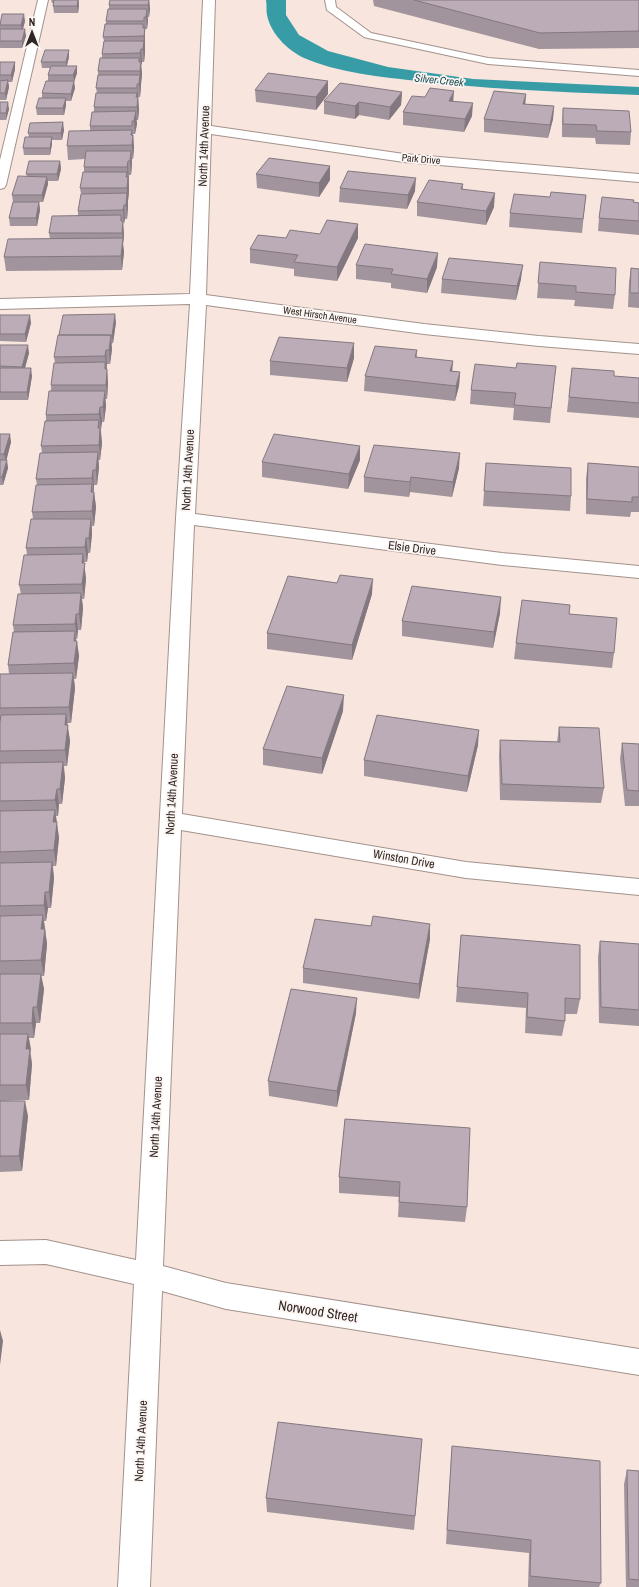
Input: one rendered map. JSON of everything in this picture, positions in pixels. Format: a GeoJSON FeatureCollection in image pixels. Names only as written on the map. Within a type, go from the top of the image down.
{"type":"FeatureCollection","features":[{"type":"Feature","properties":{"kind":"street","name":"North 14th Avenue"},"geometry":{"type":"LineString","coordinates":[[134,1587],[185,518],[198,299],[209,0]]}},
{"type":"Feature","properties":{"kind":"street","name":"Park Drive"},"geometry":{"type":"LineString","coordinates":[[204,129],[404,158],[639,178]]}},
{"type":"Feature","properties":{"kind":"street","name":"West Hirsch Avenue"},"geometry":{"type":"LineString","coordinates":[[0,304],[198,299],[424,330],[639,349]]}},
{"type":"Feature","properties":{"kind":"street","name":"Elsie Drive"},"geometry":{"type":"LineString","coordinates":[[185,518],[502,560],[639,572]]}},
{"type":"Feature","properties":{"kind":"street","name":"Winston Drive"},"geometry":{"type":"LineString","coordinates":[[171,820],[466,870],[639,887]]}},
{"type":"Feature","properties":{"kind":"street","name":"Norwood Street"},"geometry":{"type":"LineString","coordinates":[[0,1253],[46,1252],[149,1275],[226,1296],[639,1362]]}},
{"type":"Feature","properties":{"kind":"lane"},"geometry":{"type":"LineString","coordinates":[[0,185],[43,0]]}},
{"type":"Feature","properties":{"kind":"lane"},"geometry":{"type":"LineString","coordinates":[[330,0],[331,8],[368,35],[488,61],[639,73]]}},
{"type":"Feature","properties":{"kind":"water","name":"Silver Creek"},"geometry":{"type":"Polygon","coordinates":[[[266,0],[286,0],[286,15],[299,35],[328,51],[388,67],[473,79],[639,87],[639,95],[454,85],[383,77],[337,69],[302,57],[288,48],[277,36],[269,22],[266,0]]]}},
{"type":"Feature","properties":{"kind":"building"},"geometry":{"type":"Polygon","coordinates":[[[54,0],[78,0],[77,6],[53,6],[54,0]]]}},
{"type":"Feature","properties":{"kind":"building"},"geometry":{"type":"Polygon","coordinates":[[[110,0],[149,0],[148,5],[109,5],[110,0]]]}},
{"type":"Feature","properties":{"kind":"building"},"geometry":{"type":"Polygon","coordinates":[[[414,0],[639,0],[639,31],[540,33],[414,0]]]}},
{"type":"Feature","properties":{"kind":"building"},"geometry":{"type":"Polygon","coordinates":[[[108,9],[147,9],[144,21],[106,21],[108,9]]]}},
{"type":"Feature","properties":{"kind":"building"},"geometry":{"type":"Polygon","coordinates":[[[2,14],[24,14],[21,25],[0,25],[2,14]]]}},
{"type":"Feature","properties":{"kind":"building"},"geometry":{"type":"Polygon","coordinates":[[[105,24],[143,24],[143,28],[145,28],[144,36],[103,37],[105,24]]]}},
{"type":"Feature","properties":{"kind":"building"},"geometry":{"type":"Polygon","coordinates":[[[0,29],[25,29],[22,41],[0,41],[0,29]]]}},
{"type":"Feature","properties":{"kind":"building"},"geometry":{"type":"Polygon","coordinates":[[[104,41],[144,41],[143,49],[141,49],[140,53],[102,54],[104,41]]]}},
{"type":"Feature","properties":{"kind":"building"},"geometry":{"type":"Polygon","coordinates":[[[45,50],[69,50],[66,62],[41,62],[45,50]]]}},
{"type":"Feature","properties":{"kind":"building"},"geometry":{"type":"Polygon","coordinates":[[[100,58],[139,58],[139,62],[141,62],[140,71],[98,71],[100,58]]]}},
{"type":"Feature","properties":{"kind":"building"},"geometry":{"type":"Polygon","coordinates":[[[0,62],[15,62],[11,75],[0,75],[0,62]]]}},
{"type":"Feature","properties":{"kind":"building"},"geometry":{"type":"Polygon","coordinates":[[[51,66],[77,66],[73,75],[48,75],[51,66]]]}},
{"type":"Feature","properties":{"kind":"building"},"geometry":{"type":"Polygon","coordinates":[[[268,73],[328,81],[316,97],[255,90],[268,73]]]}},
{"type":"Feature","properties":{"kind":"building"},"geometry":{"type":"Polygon","coordinates":[[[98,75],[140,75],[137,88],[96,88],[98,75]]]}},
{"type":"Feature","properties":{"kind":"building"},"geometry":{"type":"Polygon","coordinates":[[[8,80],[5,93],[0,93],[0,81],[8,80]]]}},
{"type":"Feature","properties":{"kind":"building"},"geometry":{"type":"Polygon","coordinates":[[[46,81],[74,81],[71,94],[42,93],[46,81]]]}},
{"type":"Feature","properties":{"kind":"building"},"geometry":{"type":"Polygon","coordinates":[[[340,83],[402,92],[390,107],[359,102],[355,106],[324,101],[340,83]]]}},
{"type":"Feature","properties":{"kind":"building"},"geometry":{"type":"Polygon","coordinates":[[[430,88],[454,91],[449,101],[473,103],[465,119],[403,112],[412,96],[425,97],[430,88]]]}},
{"type":"Feature","properties":{"kind":"building"},"geometry":{"type":"Polygon","coordinates":[[[494,91],[526,94],[523,104],[554,106],[550,125],[484,119],[494,91]]]}},
{"type":"Feature","properties":{"kind":"building"},"geometry":{"type":"Polygon","coordinates":[[[96,93],[137,93],[137,107],[94,107],[96,93]]]}},
{"type":"Feature","properties":{"kind":"building"},"geometry":{"type":"Polygon","coordinates":[[[39,98],[66,98],[63,108],[36,108],[39,98]]]}},
{"type":"Feature","properties":{"kind":"building"},"geometry":{"type":"Polygon","coordinates":[[[0,102],[8,102],[6,113],[0,113],[0,102]]]}},
{"type":"Feature","properties":{"kind":"building"},"geometry":{"type":"Polygon","coordinates":[[[563,108],[629,111],[631,132],[597,131],[596,125],[563,124],[563,108]]]}},
{"type":"Feature","properties":{"kind":"building"},"geometry":{"type":"Polygon","coordinates":[[[136,111],[134,121],[132,121],[132,126],[90,126],[92,112],[136,111]]]}},
{"type":"Feature","properties":{"kind":"building"},"geometry":{"type":"Polygon","coordinates":[[[63,122],[61,133],[28,133],[30,123],[63,122]]]}},
{"type":"Feature","properties":{"kind":"building"},"geometry":{"type":"Polygon","coordinates":[[[132,130],[132,145],[67,146],[69,131],[132,130]]]}},
{"type":"Feature","properties":{"kind":"building"},"geometry":{"type":"Polygon","coordinates":[[[25,137],[52,137],[50,148],[23,148],[25,137]]]}},
{"type":"Feature","properties":{"kind":"building"},"geometry":{"type":"Polygon","coordinates":[[[86,151],[131,151],[130,161],[128,161],[127,167],[84,167],[86,151]]]}},
{"type":"Feature","properties":{"kind":"building"},"geometry":{"type":"Polygon","coordinates":[[[269,158],[330,166],[319,183],[256,174],[269,158]]]}},
{"type":"Feature","properties":{"kind":"building"},"geometry":{"type":"Polygon","coordinates":[[[29,161],[60,161],[57,174],[26,174],[29,161]]]}},
{"type":"Feature","properties":{"kind":"building"},"geometry":{"type":"Polygon","coordinates":[[[348,171],[416,178],[408,195],[340,188],[348,171]]]}},
{"type":"Feature","properties":{"kind":"building"},"geometry":{"type":"Polygon","coordinates":[[[83,172],[127,172],[127,188],[80,188],[83,172]]]}},
{"type":"Feature","properties":{"kind":"building"},"geometry":{"type":"Polygon","coordinates":[[[18,176],[47,177],[42,195],[12,195],[18,176]]]}},
{"type":"Feature","properties":{"kind":"building"},"geometry":{"type":"Polygon","coordinates":[[[429,180],[463,184],[461,189],[495,193],[486,211],[417,202],[429,180]]]}},
{"type":"Feature","properties":{"kind":"building"},"geometry":{"type":"Polygon","coordinates":[[[551,192],[586,195],[583,219],[510,213],[514,194],[550,197],[551,192]]]}},
{"type":"Feature","properties":{"kind":"building"},"geometry":{"type":"Polygon","coordinates":[[[127,193],[126,205],[124,205],[123,210],[78,211],[81,194],[127,193]]]}},
{"type":"Feature","properties":{"kind":"building"},"geometry":{"type":"Polygon","coordinates":[[[602,197],[634,200],[633,202],[639,203],[639,221],[599,218],[602,197]]]}},
{"type":"Feature","properties":{"kind":"building"},"geometry":{"type":"Polygon","coordinates":[[[13,202],[39,202],[36,218],[9,218],[13,202]]]}},
{"type":"Feature","properties":{"kind":"building"},"geometry":{"type":"Polygon","coordinates":[[[121,215],[121,221],[123,221],[122,233],[49,233],[52,216],[121,215]]]}},
{"type":"Feature","properties":{"kind":"building"},"geometry":{"type":"Polygon","coordinates":[[[327,220],[358,224],[337,267],[294,262],[298,255],[250,249],[258,235],[286,238],[290,230],[320,234],[327,220]]]}},
{"type":"Feature","properties":{"kind":"building"},"geometry":{"type":"Polygon","coordinates":[[[123,238],[121,256],[4,257],[8,239],[123,238]]]}},
{"type":"Feature","properties":{"kind":"building"},"geometry":{"type":"Polygon","coordinates":[[[365,244],[438,253],[427,279],[391,274],[393,269],[356,265],[365,244]]]}},
{"type":"Feature","properties":{"kind":"building"},"geometry":{"type":"Polygon","coordinates":[[[449,258],[523,265],[517,286],[442,279],[449,258]]]}},
{"type":"Feature","properties":{"kind":"building"},"geometry":{"type":"Polygon","coordinates":[[[540,262],[616,268],[615,295],[576,292],[576,286],[538,283],[540,262]]]}},
{"type":"Feature","properties":{"kind":"building"},"geometry":{"type":"Polygon","coordinates":[[[631,268],[639,269],[639,293],[630,293],[631,268]]]}},
{"type":"Feature","properties":{"kind":"building"},"geometry":{"type":"Polygon","coordinates":[[[115,314],[112,336],[59,335],[63,315],[115,314]]]}},
{"type":"Feature","properties":{"kind":"building"},"geometry":{"type":"Polygon","coordinates":[[[0,315],[30,315],[25,334],[0,334],[0,315]]]}},
{"type":"Feature","properties":{"kind":"building"},"geometry":{"type":"Polygon","coordinates":[[[58,335],[111,335],[109,350],[106,350],[105,356],[54,357],[58,335]]]}},
{"type":"Feature","properties":{"kind":"building"},"geometry":{"type":"Polygon","coordinates":[[[279,337],[354,343],[347,368],[270,361],[279,337]]]}},
{"type":"Feature","properties":{"kind":"building"},"geometry":{"type":"Polygon","coordinates":[[[0,345],[28,345],[22,367],[0,366],[0,345]]]}},
{"type":"Feature","properties":{"kind":"building"},"geometry":{"type":"Polygon","coordinates":[[[375,346],[417,350],[415,357],[453,361],[450,371],[460,372],[456,386],[365,376],[375,346]]]}},
{"type":"Feature","properties":{"kind":"building"},"geometry":{"type":"Polygon","coordinates":[[[105,362],[105,369],[107,369],[106,385],[51,385],[54,363],[105,362]]]}},
{"type":"Feature","properties":{"kind":"building"},"geometry":{"type":"Polygon","coordinates":[[[517,363],[556,366],[551,408],[514,405],[516,393],[471,390],[475,364],[516,368],[517,363]]]}},
{"type":"Feature","properties":{"kind":"building"},"geometry":{"type":"Polygon","coordinates":[[[0,368],[31,368],[27,392],[0,392],[0,368]]]}},
{"type":"Feature","properties":{"kind":"building"},"geometry":{"type":"Polygon","coordinates":[[[572,368],[614,371],[614,376],[639,378],[639,403],[569,397],[572,368]]]}},
{"type":"Feature","properties":{"kind":"building"},"geometry":{"type":"Polygon","coordinates":[[[49,391],[105,391],[103,407],[100,407],[99,414],[46,415],[49,391]]]}},
{"type":"Feature","properties":{"kind":"building"},"geometry":{"type":"Polygon","coordinates":[[[99,420],[99,445],[41,446],[45,421],[99,420]]]}},
{"type":"Feature","properties":{"kind":"building"},"geometry":{"type":"Polygon","coordinates":[[[0,434],[10,434],[4,454],[0,454],[0,434]]]}},
{"type":"Feature","properties":{"kind":"building"},"geometry":{"type":"Polygon","coordinates":[[[274,434],[360,446],[349,474],[262,462],[274,434]]]}},
{"type":"Feature","properties":{"kind":"building"},"geometry":{"type":"Polygon","coordinates":[[[374,445],[460,453],[453,482],[411,477],[410,482],[364,477],[374,445]]]}},
{"type":"Feature","properties":{"kind":"building"},"geometry":{"type":"Polygon","coordinates":[[[98,452],[96,470],[93,470],[92,478],[36,479],[40,453],[98,452]]]}},
{"type":"Feature","properties":{"kind":"building"},"geometry":{"type":"Polygon","coordinates":[[[0,460],[7,460],[2,477],[0,477],[0,460]]]}},
{"type":"Feature","properties":{"kind":"building"},"geometry":{"type":"Polygon","coordinates":[[[486,463],[571,468],[571,496],[484,491],[486,463]]]}},
{"type":"Feature","properties":{"kind":"building"},"geometry":{"type":"Polygon","coordinates":[[[588,463],[639,467],[639,497],[632,497],[632,502],[587,499],[588,463]]]}},
{"type":"Feature","properties":{"kind":"building"},"geometry":{"type":"Polygon","coordinates":[[[92,484],[91,492],[94,492],[92,511],[32,512],[36,485],[92,484]]]}},
{"type":"Feature","properties":{"kind":"building"},"geometry":{"type":"Polygon","coordinates":[[[31,519],[91,519],[89,538],[86,538],[85,547],[26,548],[31,519]]]}},
{"type":"Feature","properties":{"kind":"building"},"geometry":{"type":"Polygon","coordinates":[[[83,554],[82,563],[85,563],[82,584],[19,585],[24,555],[83,554]]]}},
{"type":"Feature","properties":{"kind":"building"},"geometry":{"type":"Polygon","coordinates":[[[340,575],[373,579],[352,645],[267,633],[288,576],[337,583],[340,575]]]}},
{"type":"Feature","properties":{"kind":"building"},"geometry":{"type":"Polygon","coordinates":[[[412,586],[501,597],[494,632],[402,621],[412,586]]]}},
{"type":"Feature","properties":{"kind":"building"},"geometry":{"type":"Polygon","coordinates":[[[81,593],[79,614],[76,614],[75,624],[13,625],[18,594],[81,593]]]}},
{"type":"Feature","properties":{"kind":"building"},"geometry":{"type":"Polygon","coordinates":[[[522,600],[570,605],[569,614],[617,618],[614,653],[516,643],[522,600]]]}},
{"type":"Feature","properties":{"kind":"building"},"geometry":{"type":"Polygon","coordinates":[[[75,631],[74,641],[77,641],[74,663],[8,665],[13,632],[75,631]]]}},
{"type":"Feature","properties":{"kind":"building"},"geometry":{"type":"Polygon","coordinates":[[[73,673],[69,707],[0,708],[0,674],[73,673]]]}},
{"type":"Feature","properties":{"kind":"building"},"geometry":{"type":"Polygon","coordinates":[[[287,686],[344,695],[322,758],[263,749],[287,686]]]}},
{"type":"Feature","properties":{"kind":"building"},"geometry":{"type":"Polygon","coordinates":[[[66,714],[65,725],[68,725],[65,750],[0,751],[1,715],[66,714]]]}},
{"type":"Feature","properties":{"kind":"building"},"geometry":{"type":"Polygon","coordinates":[[[377,715],[479,730],[468,776],[364,760],[377,715]]]}},
{"type":"Feature","properties":{"kind":"building"},"geometry":{"type":"Polygon","coordinates":[[[559,727],[599,728],[604,788],[502,784],[500,740],[560,742],[559,727]]]}},
{"type":"Feature","properties":{"kind":"building"},"geometry":{"type":"Polygon","coordinates":[[[622,743],[639,744],[639,791],[627,790],[622,743]]]}},
{"type":"Feature","properties":{"kind":"building"},"geometry":{"type":"Polygon","coordinates":[[[63,762],[60,789],[57,789],[55,800],[0,801],[0,763],[63,762]]]}},
{"type":"Feature","properties":{"kind":"building"},"geometry":{"type":"Polygon","coordinates":[[[55,810],[53,822],[57,822],[54,850],[0,852],[0,811],[55,810]]]}},
{"type":"Feature","properties":{"kind":"building"},"geometry":{"type":"Polygon","coordinates":[[[52,862],[49,892],[45,892],[44,905],[0,906],[0,863],[52,862]]]}},
{"type":"Feature","properties":{"kind":"building"},"geometry":{"type":"Polygon","coordinates":[[[43,915],[41,929],[45,929],[41,960],[0,961],[0,916],[43,915]]]}},
{"type":"Feature","properties":{"kind":"building"},"geometry":{"type":"Polygon","coordinates":[[[373,916],[430,924],[419,984],[303,968],[315,919],[371,926],[373,916]]]}},
{"type":"Feature","properties":{"kind":"building"},"geometry":{"type":"Polygon","coordinates":[[[461,935],[580,945],[580,999],[565,998],[565,1021],[527,1017],[528,993],[457,987],[461,935]]]}},
{"type":"Feature","properties":{"kind":"building"},"geometry":{"type":"Polygon","coordinates":[[[600,941],[639,944],[639,1010],[601,1007],[600,941]]]}},
{"type":"Feature","properties":{"kind":"building"},"geometry":{"type":"Polygon","coordinates":[[[0,974],[41,974],[37,1007],[33,1007],[32,1023],[0,1023],[0,974]]]}},
{"type":"Feature","properties":{"kind":"building"},"geometry":{"type":"Polygon","coordinates":[[[291,989],[357,998],[337,1091],[268,1081],[291,989]]]}},
{"type":"Feature","properties":{"kind":"building"},"geometry":{"type":"Polygon","coordinates":[[[0,1034],[28,1034],[26,1049],[30,1049],[26,1085],[0,1085],[0,1034]]]}},
{"type":"Feature","properties":{"kind":"building"},"geometry":{"type":"Polygon","coordinates":[[[0,1101],[25,1101],[19,1156],[0,1156],[0,1101]]]}},
{"type":"Feature","properties":{"kind":"building"},"geometry":{"type":"Polygon","coordinates":[[[345,1119],[470,1128],[467,1207],[399,1202],[400,1182],[339,1177],[345,1119]]]}},
{"type":"Feature","properties":{"kind":"building"},"geometry":{"type":"Polygon","coordinates":[[[278,1422],[422,1439],[415,1516],[266,1498],[278,1422]]]}},
{"type":"Feature","properties":{"kind":"building"},"geometry":{"type":"Polygon","coordinates":[[[452,1446],[600,1461],[601,1583],[530,1576],[531,1540],[447,1530],[452,1446]]]}},
{"type":"Feature","properties":{"kind":"building"},"geometry":{"type":"Polygon","coordinates":[[[627,1470],[639,1471],[639,1580],[629,1579],[627,1470]]]}}]}
